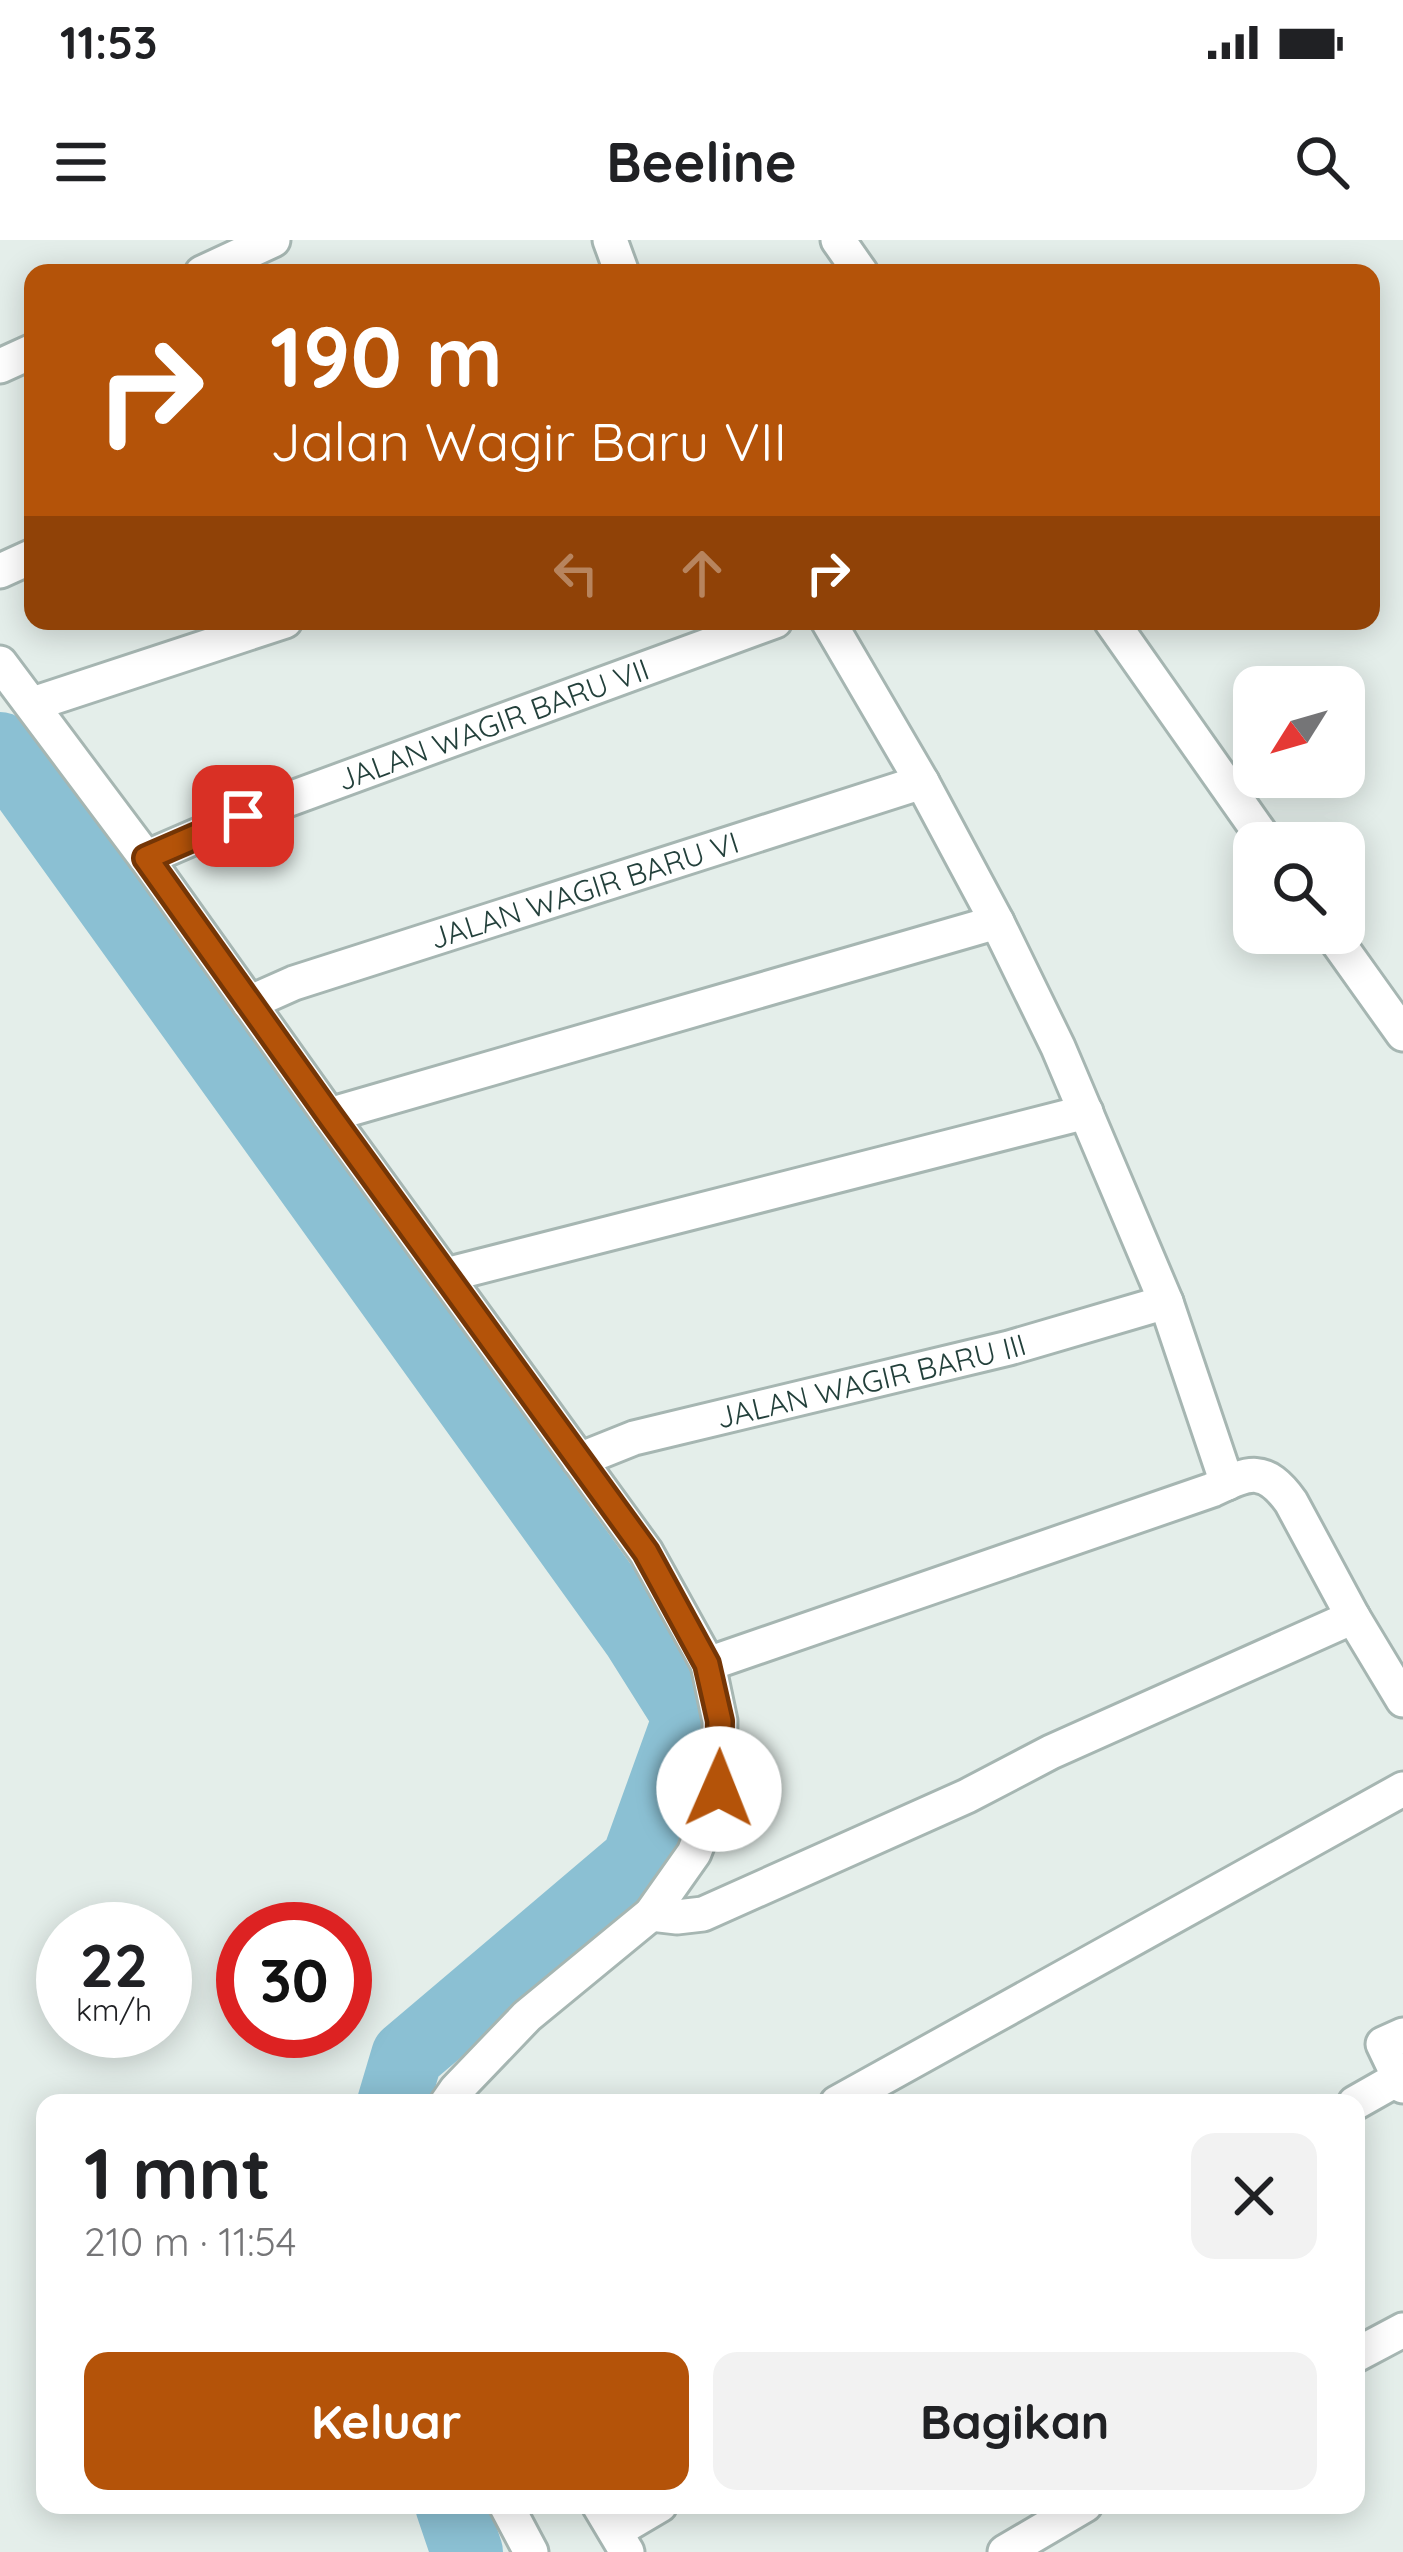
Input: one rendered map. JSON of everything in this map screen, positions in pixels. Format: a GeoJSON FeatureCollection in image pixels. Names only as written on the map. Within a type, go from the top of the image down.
{"type":"FeatureCollection","features":[{"type":"Feature","properties":{"kind":"street"},"geometry":{"type":"LineString","coordinates":[[221,264],[273,240]]}},
{"type":"Feature","properties":{"kind":"street"},"geometry":{"type":"LineString","coordinates":[[33,704],[258,630]]}},
{"type":"Feature","properties":{"kind":"street","name":"JALAN WAGIR BARU VII"},"geometry":{"type":"LineString","coordinates":[[146,858],[286,799],[750,630]]}},
{"type":"Feature","properties":{"kind":"street"},"geometry":{"type":"LineString","coordinates":[[833,630],[922,782],[1058,1047],[1166,1302],[1227,1483]]}},
{"type":"Feature","properties":{"kind":"street"},"geometry":{"type":"LineString","coordinates":[[1117,630],[1252,822]]}},
{"type":"Feature","properties":{"kind":"street"},"geometry":{"type":"LineString","coordinates":[[0,663],[646,1552],[707,1664],[720,1721],[719,1789],[694,1852],[651,1914],[527,2016],[453,2094]]}},
{"type":"Feature","properties":{"kind":"street","name":"JALAN WAGIR BARU VI"},"geometry":{"type":"LineString","coordinates":[[249,1003],[336,969],[922,782]]}},
{"type":"Feature","properties":{"kind":"street"},"geometry":{"type":"LineString","coordinates":[[329,1115],[997,922]]}},
{"type":"Feature","properties":{"kind":"street"},"geometry":{"type":"LineString","coordinates":[[1346,954],[1403,1034]]}},
{"type":"Feature","properties":{"kind":"street"},"geometry":{"type":"LineString","coordinates":[[446,1276],[1085,1112]]}},
{"type":"Feature","properties":{"kind":"street","name":"JALAN WAGIR BARU III"},"geometry":{"type":"LineString","coordinates":[[579,1460],[634,1438],[1009,1348],[1166,1302]]}},
{"type":"Feature","properties":{"kind":"street"},"geometry":{"type":"LineString","coordinates":[[707,1664],[1246,1473],[1279,1485],[1291,1502],[1403,1700]]}},
{"type":"Feature","properties":{"kind":"street"},"geometry":{"type":"LineString","coordinates":[[651,1914],[703,1914],[1353,1618]]}},
{"type":"Feature","properties":{"kind":"street"},"geometry":{"type":"LineString","coordinates":[[853,2094],[1403,1789]]}},
{"type":"Feature","properties":{"kind":"street"},"geometry":{"type":"LineString","coordinates":[[1365,2098],[1401,2082],[1383,2044],[1403,2035]]}},
{"type":"Feature","properties":{"kind":"street"},"geometry":{"type":"LineString","coordinates":[[1365,2350],[1403,2330]]}},
{"type":"Feature","properties":{"kind":"street"},"geometry":{"type":"LineString","coordinates":[[511,2514],[531,2552]]}},
{"type":"Feature","properties":{"kind":"street"},"geometry":{"type":"LineString","coordinates":[[614,2529],[643,2514]]}},
{"type":"Feature","properties":{"kind":"street"},"geometry":{"type":"LineString","coordinates":[[1005,2552],[1069,2514]]}},
{"type":"Feature","properties":{"kind":"waterway"},"geometry":{"type":"LineString","coordinates":[[0,748],[638,1636],[689,1717],[637,1861],[407,2056],[396,2094]]}},
{"type":"Feature","properties":{"kind":"waterway"},"geometry":{"type":"LineString","coordinates":[[454,2514],[467,2552]]}},
{"type":"Feature","properties":{"kind":"route"},"geometry":{"type":"LineString","coordinates":[[243,816],[146,858],[646,1552],[707,1664],[720,1721],[719,1789]]}}]}
